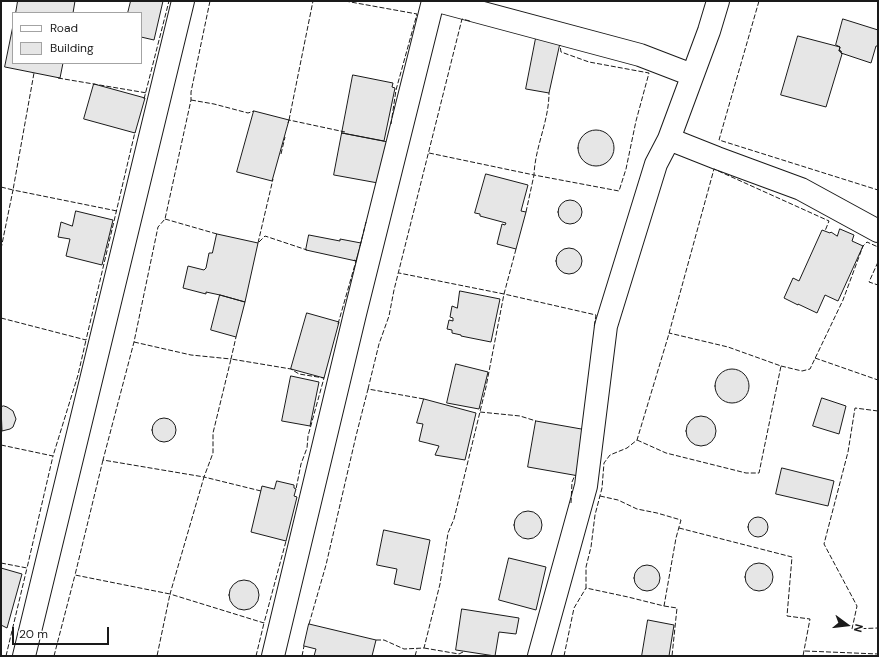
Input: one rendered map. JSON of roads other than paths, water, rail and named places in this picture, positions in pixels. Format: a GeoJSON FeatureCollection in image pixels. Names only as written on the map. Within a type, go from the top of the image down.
{"type":"FeatureCollection","features":[{"type":"Feature","properties":{"kind":"street"},"geometry":{"type":"LineString","coordinates":[[24,656],[183,1]]}},
{"type":"Feature","properties":{"kind":"street"},"geometry":{"type":"LineString","coordinates":[[273,656],[355,314],[433,1]]}},
{"type":"Feature","properties":{"kind":"street"},"geometry":{"type":"LineString","coordinates":[[438,1],[640,55],[692,75]]}},
{"type":"Feature","properties":{"kind":"street"},"geometry":{"type":"LineString","coordinates":[[538,656],[586,486],[606,326],[656,164],[669,138],[709,31],[718,1]]}},
{"type":"Feature","properties":{"kind":"street"},"geometry":{"type":"LineString","coordinates":[[669,138],[717,158],[801,189],[878,231]]}}]}
